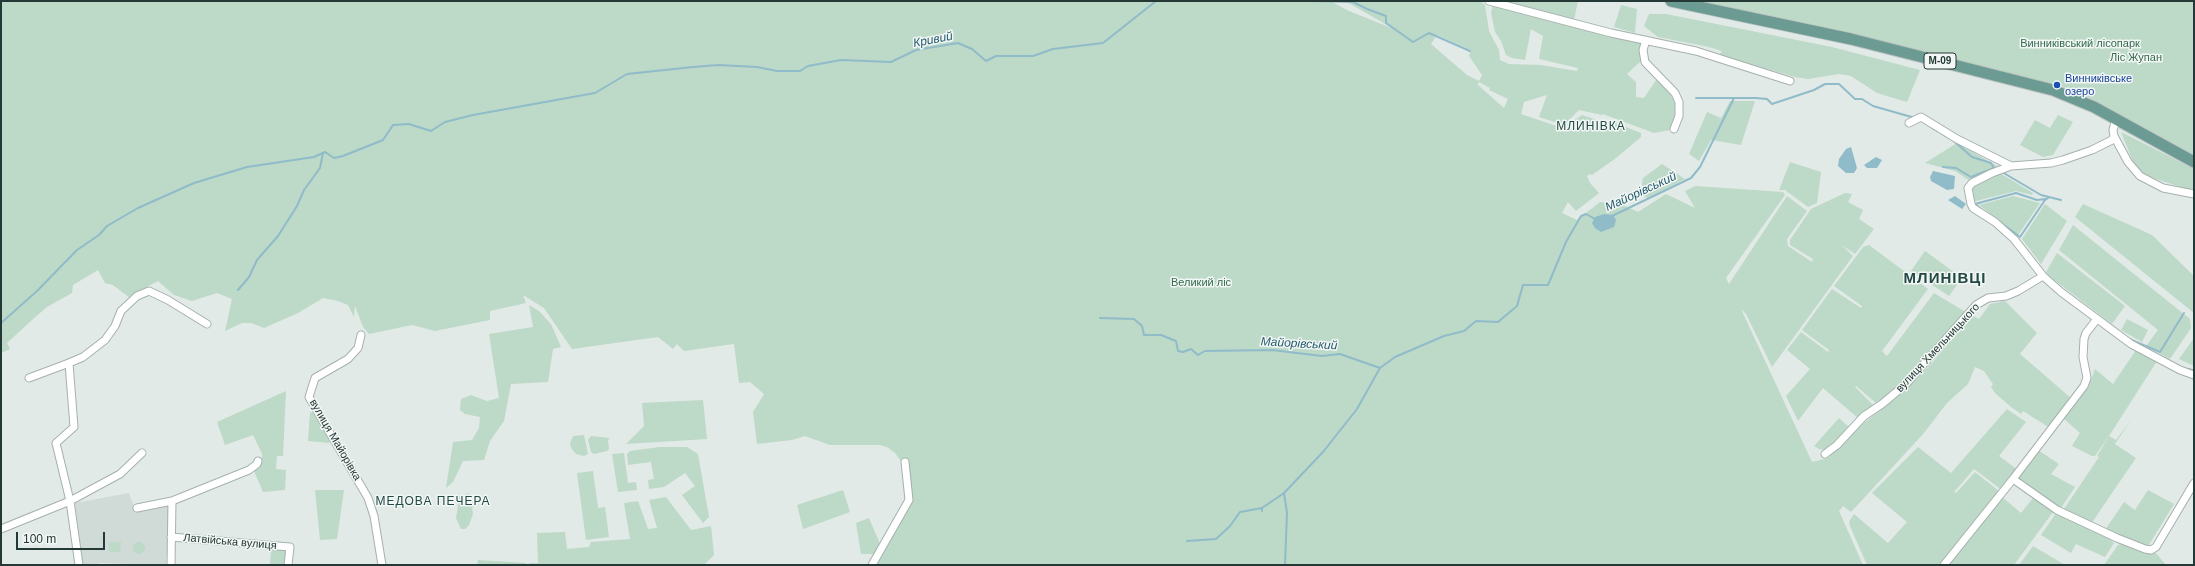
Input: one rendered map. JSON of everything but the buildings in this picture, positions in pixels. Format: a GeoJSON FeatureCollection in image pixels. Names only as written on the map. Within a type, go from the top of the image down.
{"type":"FeatureCollection","features":[{"type":"Feature","properties":{"kind":"main road","name":"М-09"},"geometry":{"type":"LineString","coordinates":[[1671,1],[1850,39],[2054,90],[2094,107],[2194,162]]}},
{"type":"Feature","properties":{"kind":"street"},"geometry":{"type":"LineString","coordinates":[[1489,1],[1520,10],[1696,51],[1790,81]]}},
{"type":"Feature","properties":{"kind":"street"},"geometry":{"type":"LineString","coordinates":[[1646,40],[1643,50],[1645,62],[1677,96],[1680,111],[1674,129]]}},
{"type":"Feature","properties":{"kind":"street"},"geometry":{"type":"LineString","coordinates":[[1913,120],[1926,119],[1957,139],[2011,166]]}},
{"type":"Feature","properties":{"kind":"street"},"geometry":{"type":"LineString","coordinates":[[2116,119],[2113,130],[2114,136],[2128,162],[2140,176],[2163,188],[2194,194]]}},
{"type":"Feature","properties":{"kind":"street"},"geometry":{"type":"LineString","coordinates":[[2114,136],[2112,140],[2092,150],[2062,160],[2051,163],[2011,166],[1972,183],[1968,188],[1973,208],[1994,222],[2021,247],[2043,276],[2097,320],[2131,344],[2180,370],[2194,375]]}},
{"type":"Feature","properties":{"kind":"street","name":"вулиця Хмельницького"},"geometry":{"type":"LineString","coordinates":[[1826,454],[1837,445],[1864,416],[1882,404],[1906,384],[1976,305],[1988,298],[2006,296],[2018,291],[2043,276]]}},
{"type":"Feature","properties":{"kind":"street"},"geometry":{"type":"LineString","coordinates":[[29,378],[83,357],[105,340],[115,326],[121,311],[137,296],[149,291],[168,300],[207,324]]}},
{"type":"Feature","properties":{"kind":"street"},"geometry":{"type":"LineString","coordinates":[[1944,565],[2013,479],[2084,386],[2087,378],[2083,357],[2084,339],[2086,333],[2097,320]]}},
{"type":"Feature","properties":{"kind":"street","name":"вулиця Майорівка"},"geometry":{"type":"LineString","coordinates":[[361,335],[358,348],[348,359],[315,378],[309,397],[368,498],[374,516],[382,565]]}},
{"type":"Feature","properties":{"kind":"street"},"geometry":{"type":"LineString","coordinates":[[69,363],[74,427],[56,443],[70,501],[79,565]]}},
{"type":"Feature","properties":{"kind":"street"},"geometry":{"type":"LineString","coordinates":[[1,529],[70,501],[120,474],[142,453]]}},
{"type":"Feature","properties":{"kind":"street"},"geometry":{"type":"LineString","coordinates":[[137,508],[172,502],[249,470],[257,464],[258,461]]}},
{"type":"Feature","properties":{"kind":"street"},"geometry":{"type":"LineString","coordinates":[[872,565],[908,500],[905,462]]}},
{"type":"Feature","properties":{"kind":"street"},"geometry":{"type":"LineString","coordinates":[[2013,479],[2056,510],[2145,549],[2156,547],[2194,483]]}},
{"type":"Feature","properties":{"kind":"street","name":"Латвійська вулиця"},"geometry":{"type":"LineString","coordinates":[[171,565],[172,502]]}},
{"type":"Feature","properties":{"kind":"street","name":"Латвійська вулиця"},"geometry":{"type":"LineString","coordinates":[[171,537],[290,547],[288,565]]}},
{"type":"Feature","properties":{"kind":"shaded area"},"geometry":{"type":"Polygon","coordinates":[[[129,493],[135,509],[170,503],[166,565],[99,563],[99,565],[83,565],[75,503],[129,493]]]}},
{"type":"Feature","properties":{"kind":"green space","name":"Великий ліс"},"geometry":{"type":"Polygon","coordinates":[[[1,1],[1328,1],[1328,3],[1330,1],[1349,11],[1394,29],[1345,1],[1480,1],[1485,5],[1489,31],[1499,50],[1500,60],[1509,64],[1541,65],[1577,71],[1578,68],[1539,59],[1543,36],[1531,29],[1525,60],[1512,58],[1506,55],[1501,41],[1495,32],[1491,13],[1493,4],[1643,44],[1642,60],[1627,74],[1636,82],[1636,97],[1644,98],[1657,79],[1675,100],[1676,111],[1670,130],[1654,133],[1603,114],[1579,110],[1564,125],[1539,117],[1547,95],[1524,102],[1521,114],[1571,131],[1573,121],[1582,115],[1610,127],[1613,122],[1641,133],[1641,137],[1616,158],[1592,175],[1590,174],[1587,176],[1590,183],[1599,193],[1576,211],[1568,202],[1562,213],[1577,220],[1600,202],[1621,204],[1638,212],[1666,194],[1695,208],[1685,191],[1695,186],[1783,192],[1785,195],[1726,278],[1729,284],[1787,196],[1807,211],[1787,239],[1788,246],[1812,262],[1813,259],[1790,245],[1790,240],[1811,209],[1845,193],[1852,194],[1848,202],[1863,210],[1859,219],[1874,229],[1855,254],[1842,245],[1853,256],[1772,367],[1746,314],[1741,309],[1812,462],[1828,458],[1855,430],[1901,394],[1933,362],[1963,325],[1974,316],[1979,319],[1990,304],[2005,301],[2037,333],[2020,354],[2072,399],[2050,428],[2023,411],[2021,414],[2011,407],[1995,393],[1991,387],[1993,384],[1984,371],[1975,367],[1968,384],[1947,403],[1924,433],[1851,512],[1843,506],[1839,511],[1863,565],[869,565],[875,554],[861,554],[856,523],[869,518],[880,544],[907,500],[903,464],[895,453],[887,447],[880,445],[830,445],[805,436],[792,440],[757,444],[753,412],[764,394],[750,382],[739,383],[734,344],[684,351],[677,344],[673,349],[658,337],[572,349],[544,308],[523,295],[526,303],[490,311],[490,320],[435,331],[412,325],[369,334],[363,327],[355,306],[354,317],[348,305],[323,298],[298,313],[264,328],[251,323],[242,323],[225,331],[232,299],[217,293],[192,301],[174,295],[158,281],[137,292],[130,298],[113,285],[105,283],[98,270],[73,285],[72,293],[47,307],[7,343],[10,349],[1,353],[1,1]],[[1437,35],[1431,44],[1467,75],[1479,81],[1482,75],[1469,56],[1471,50],[1437,35]],[[1479,82],[1478,85],[1504,108],[1508,99],[1489,90],[1490,88],[1479,82]]]}},
{"type":"Feature","properties":{"kind":"green space"},"geometry":{"type":"Polygon","coordinates":[[[1502,1],[1578,1],[1574,20],[1502,1]]]}},
{"type":"Feature","properties":{"kind":"green space","name":"Ліс Жупан"},"geometry":{"type":"Polygon","coordinates":[[[1698,1],[2194,1],[2194,155],[2094,100],[2055,83],[2039,82],[1852,34],[1698,1]]]}},
{"type":"Feature","properties":{"kind":"green space"},"geometry":{"type":"Polygon","coordinates":[[[1621,5],[1637,9],[1635,33],[1614,27],[1621,5]]]}},
{"type":"Feature","properties":{"kind":"green space"},"geometry":{"type":"Polygon","coordinates":[[[1649,14],[1666,14],[1832,47],[1920,70],[1907,102],[1877,93],[1851,76],[1839,74],[1808,79],[1795,77],[1719,55],[1722,51],[1709,47],[1658,37],[1644,26],[1649,14]]]}},
{"type":"Feature","properties":{"kind":"green space"},"geometry":{"type":"Polygon","coordinates":[[[1730,101],[1755,101],[1741,145],[1711,140],[1699,161],[1689,154],[1707,112],[1721,118],[1730,101]]]}},
{"type":"Feature","properties":{"kind":"green space"},"geometry":{"type":"Polygon","coordinates":[[[2058,115],[2073,122],[2053,155],[2043,157],[2020,145],[2035,120],[2050,128],[2058,115]]]}},
{"type":"Feature","properties":{"kind":"green space"},"geometry":{"type":"Polygon","coordinates":[[[2121,132],[2194,169],[2194,191],[2146,176],[2134,164],[2121,132]]]}},
{"type":"Feature","properties":{"kind":"green space"},"geometry":{"type":"Polygon","coordinates":[[[1957,143],[1997,166],[1970,181],[1955,171],[1925,163],[1957,143]]]}},
{"type":"Feature","properties":{"kind":"green space"},"geometry":{"type":"Polygon","coordinates":[[[1790,162],[1821,172],[1817,203],[1808,207],[1785,190],[1779,190],[1790,162]]]}},
{"type":"Feature","properties":{"kind":"green space"},"geometry":{"type":"Polygon","coordinates":[[[1662,164],[1685,179],[1648,198],[1643,196],[1643,178],[1662,164]]]}},
{"type":"Feature","properties":{"kind":"green space"},"geometry":{"type":"Polygon","coordinates":[[[1998,172],[2033,193],[2032,195],[2016,191],[1972,202],[1973,185],[1998,172]]]}},
{"type":"Feature","properties":{"kind":"green space"},"geometry":{"type":"Polygon","coordinates":[[[2013,196],[2040,203],[2018,235],[1979,205],[2013,196]]]}},
{"type":"Feature","properties":{"kind":"green space"},"geometry":{"type":"Polygon","coordinates":[[[2045,204],[2067,221],[2041,264],[2022,239],[2045,204]]]}},
{"type":"Feature","properties":{"kind":"green space"},"geometry":{"type":"Polygon","coordinates":[[[2083,204],[2152,235],[2194,276],[2194,313],[2075,217],[2083,204]]]}},
{"type":"Feature","properties":{"kind":"green space"},"geometry":{"type":"Polygon","coordinates":[[[2073,225],[2190,319],[2191,328],[2170,359],[2146,346],[2158,330],[2059,250],[2073,225]]]}},
{"type":"Feature","properties":{"kind":"green space"},"geometry":{"type":"Polygon","coordinates":[[[1869,245],[1928,289],[1882,351],[1887,356],[1934,293],[1964,311],[1964,313],[1919,368],[1881,402],[1876,403],[1856,386],[1855,387],[1873,405],[1858,418],[1823,388],[1798,421],[1786,396],[1810,369],[1787,350],[1801,332],[1828,352],[1829,350],[1802,330],[1832,289],[1861,308],[1862,306],[1834,286],[1863,247],[1869,245]]]}},
{"type":"Feature","properties":{"kind":"green space"},"geometry":{"type":"Polygon","coordinates":[[[1925,251],[1962,278],[1949,296],[1911,271],[1925,251]]]}},
{"type":"Feature","properties":{"kind":"green space"},"geometry":{"type":"Polygon","coordinates":[[[2057,253],[2125,306],[2112,324],[2049,276],[2046,272],[2057,253]]]}},
{"type":"Feature","properties":{"kind":"green space"},"geometry":{"type":"Polygon","coordinates":[[[529,305],[539,311],[551,324],[561,347],[553,349],[548,382],[511,384],[504,421],[490,441],[484,460],[463,461],[453,482],[446,488],[453,442],[472,440],[479,428],[480,417],[465,414],[460,410],[461,399],[471,395],[487,401],[499,398],[489,334],[533,327],[529,305]]]}},
{"type":"Feature","properties":{"kind":"green space"},"geometry":{"type":"Polygon","coordinates":[[[2127,319],[2148,330],[2142,342],[2121,330],[2127,319]]]}},
{"type":"Feature","properties":{"kind":"green space"},"geometry":{"type":"Polygon","coordinates":[[[2194,338],[2194,366],[2179,359],[2194,338]]]}},
{"type":"Feature","properties":{"kind":"green space"},"geometry":{"type":"Polygon","coordinates":[[[2136,350],[2157,361],[2111,433],[2095,456],[2072,446],[2080,433],[2063,418],[2091,380],[2095,369],[2113,384],[2136,350]]]}},
{"type":"Feature","properties":{"kind":"green space"},"geometry":{"type":"Polygon","coordinates":[[[286,391],[283,456],[277,456],[276,469],[286,470],[285,490],[263,492],[254,471],[262,464],[262,454],[253,435],[225,445],[217,422],[286,391]]]}},
{"type":"Feature","properties":{"kind":"green space"},"geometry":{"type":"Polygon","coordinates":[[[703,400],[707,439],[626,444],[644,426],[642,403],[703,400]]]}},
{"type":"Feature","properties":{"kind":"green space"},"geometry":{"type":"Polygon","coordinates":[[[2007,409],[2026,422],[1999,456],[2018,470],[2002,490],[1974,469],[1954,492],[1956,493],[1975,472],[2000,492],[1941,565],[1867,565],[1850,526],[1849,522],[1854,514],[1888,543],[1907,522],[1872,493],[1918,447],[1951,473],[2007,409]]]}},
{"type":"Feature","properties":{"kind":"green space"},"geometry":{"type":"Polygon","coordinates":[[[310,412],[315,413],[331,440],[329,443],[308,441],[310,412]]]}},
{"type":"Feature","properties":{"kind":"green space"},"geometry":{"type":"Polygon","coordinates":[[[1839,418],[1850,428],[1826,450],[1819,449],[1814,446],[1839,418]]]}},
{"type":"Feature","properties":{"kind":"green space"},"geometry":{"type":"Polygon","coordinates":[[[2131,420],[2115,444],[2136,458],[2091,524],[2067,513],[2064,509],[2099,457],[2097,456],[2109,436],[2116,440],[2131,420]]]}},
{"type":"Feature","properties":{"kind":"green space"},"geometry":{"type":"Polygon","coordinates":[[[584,435],[588,454],[584,456],[576,454],[571,448],[570,443],[573,436],[584,435]]]}},
{"type":"Feature","properties":{"kind":"green space"},"geometry":{"type":"Polygon","coordinates":[[[591,436],[610,438],[608,440],[609,449],[607,451],[594,454],[591,452],[588,440],[591,436]]]}},
{"type":"Feature","properties":{"kind":"green space"},"geometry":{"type":"Polygon","coordinates":[[[659,447],[687,447],[698,454],[709,517],[703,523],[682,495],[695,486],[685,473],[664,487],[649,489],[648,480],[654,479],[651,462],[628,465],[627,454],[630,451],[659,447]]]}},
{"type":"Feature","properties":{"kind":"green space"},"geometry":{"type":"Polygon","coordinates":[[[2038,450],[2059,464],[2051,474],[2075,487],[2059,509],[2018,481],[2018,475],[2038,450]]]}},
{"type":"Feature","properties":{"kind":"green space"},"geometry":{"type":"Polygon","coordinates":[[[624,453],[628,483],[636,482],[637,490],[618,492],[612,454],[624,453]]]}},
{"type":"Feature","properties":{"kind":"green space"},"geometry":{"type":"Polygon","coordinates":[[[593,471],[598,508],[605,507],[609,537],[586,540],[577,473],[593,471]]]}},
{"type":"Feature","properties":{"kind":"green space"},"geometry":{"type":"Polygon","coordinates":[[[315,490],[344,490],[337,539],[320,540],[315,490]]]}},
{"type":"Feature","properties":{"kind":"green space"},"geometry":{"type":"Polygon","coordinates":[[[843,490],[850,512],[803,529],[797,505],[843,490]]]}},
{"type":"Feature","properties":{"kind":"green space"},"geometry":{"type":"Polygon","coordinates":[[[2148,490],[2174,504],[2147,548],[2105,530],[2124,502],[2135,510],[2148,490]]]}},
{"type":"Feature","properties":{"kind":"green space"},"geometry":{"type":"Polygon","coordinates":[[[469,493],[475,506],[472,508],[473,514],[469,525],[465,529],[461,529],[456,518],[458,506],[457,497],[469,493]]]}},
{"type":"Feature","properties":{"kind":"green space"},"geometry":{"type":"Polygon","coordinates":[[[666,497],[691,530],[711,526],[714,555],[704,565],[529,565],[529,563],[538,563],[537,533],[565,532],[567,549],[589,547],[591,542],[630,539],[624,503],[638,501],[648,529],[657,528],[649,500],[666,497]]]}},
{"type":"Feature","properties":{"kind":"green space"},"geometry":{"type":"Polygon","coordinates":[[[2002,497],[2021,513],[2033,498],[2053,512],[2014,565],[1945,565],[2002,497]]]}},
{"type":"Feature","properties":{"kind":"green space"},"geometry":{"type":"Polygon","coordinates":[[[2056,513],[2108,537],[2114,543],[2105,557],[2076,544],[2071,553],[2041,535],[2056,513]]]}},
{"type":"Feature","properties":{"kind":"green space"},"geometry":{"type":"Polygon","coordinates":[[[109,542],[121,542],[120,552],[109,552],[109,542]]]}},
{"type":"Feature","properties":{"kind":"green space"},"geometry":{"type":"Polygon","coordinates":[[[139,542],[143,544],[145,548],[143,552],[139,554],[135,552],[133,548],[135,544],[139,542]]]}},
{"type":"Feature","properties":{"kind":"green space"},"geometry":{"type":"Polygon","coordinates":[[[2124,543],[2146,553],[2155,552],[2166,565],[2104,565],[2118,545],[2124,543]]]}},
{"type":"Feature","properties":{"kind":"green space"},"geometry":{"type":"Polygon","coordinates":[[[2033,546],[2065,565],[2019,565],[2033,546]]]}},
{"type":"Feature","properties":{"kind":"green space"},"geometry":{"type":"Polygon","coordinates":[[[271,549],[287,550],[285,565],[270,565],[271,549]]]}},
{"type":"Feature","properties":{"kind":"green space"},"geometry":{"type":"Polygon","coordinates":[[[478,560],[526,563],[526,565],[477,565],[478,560]]]}},
{"type":"Feature","properties":{"kind":"water"},"geometry":{"type":"Polygon","coordinates":[[[1851,147],[1857,168],[1854,173],[1846,173],[1838,166],[1839,159],[1846,149],[1851,147]]]}},
{"type":"Feature","properties":{"kind":"water"},"geometry":{"type":"Polygon","coordinates":[[[1876,157],[1882,160],[1877,168],[1867,168],[1864,165],[1876,157]]]}},
{"type":"Feature","properties":{"kind":"water"},"geometry":{"type":"Polygon","coordinates":[[[1933,171],[1955,176],[1954,189],[1947,190],[1931,181],[1930,177],[1933,171]]]}},
{"type":"Feature","properties":{"kind":"water"},"geometry":{"type":"Polygon","coordinates":[[[1955,196],[1966,204],[1962,209],[1948,200],[1955,196]]]}},
{"type":"Feature","properties":{"kind":"water"},"geometry":{"type":"Polygon","coordinates":[[[1604,214],[1613,215],[1616,220],[1614,227],[1601,232],[1595,228],[1592,223],[1595,217],[1604,214]]]}},
{"type":"Feature","properties":{"kind":"waterway","name":"Кривий"},"geometry":{"type":"LineString","coordinates":[[1,323],[37,291],[77,250],[99,235],[107,226],[138,208],[194,183],[247,167],[314,157],[325,152],[334,158],[343,156],[383,140],[393,125],[409,124],[431,131],[445,122],[473,115],[595,93],[627,74],[718,65],[757,67],[777,71],[800,71],[808,66],[841,60],[891,62],[916,50],[958,43],[972,49],[986,61],[996,56],[1033,56],[1053,49],[1103,43],[1156,1]]}},
{"type":"Feature","properties":{"kind":"waterway"},"geometry":{"type":"LineString","coordinates":[[1312,1],[1353,2],[1386,16],[1386,23],[1413,42],[1429,33],[1470,51]]}},
{"type":"Feature","properties":{"kind":"waterway"},"geometry":{"type":"LineString","coordinates":[[1696,98],[1756,98],[1767,99],[1772,104],[1814,90],[1825,84],[1839,84],[1855,99],[1862,99],[1873,106],[1915,118]]}},
{"type":"Feature","properties":{"kind":"waterway","name":"Майорівський"},"geometry":{"type":"LineString","coordinates":[[1612,216],[1691,178],[1700,167],[1734,98]]}},
{"type":"Feature","properties":{"kind":"waterway"},"geometry":{"type":"LineString","coordinates":[[1932,128],[1951,139]]}},
{"type":"Feature","properties":{"kind":"waterway"},"geometry":{"type":"LineString","coordinates":[[1955,142],[1972,157],[1991,163],[1994,168]]}},
{"type":"Feature","properties":{"kind":"waterway"},"geometry":{"type":"LineString","coordinates":[[238,290],[249,277],[257,260],[278,236],[297,206],[304,190],[320,168],[323,153]]}},
{"type":"Feature","properties":{"kind":"waterway"},"geometry":{"type":"LineString","coordinates":[[1943,167],[1956,168],[1971,177],[1994,168]]}},
{"type":"Feature","properties":{"kind":"waterway"},"geometry":{"type":"LineString","coordinates":[[2002,172],[2041,195],[2061,200]]}},
{"type":"Feature","properties":{"kind":"waterway"},"geometry":{"type":"LineString","coordinates":[[1975,204],[2016,193],[2037,200],[2046,199]]}},
{"type":"Feature","properties":{"kind":"waterway"},"geometry":{"type":"LineString","coordinates":[[2000,222],[2020,237],[2045,200],[2048,198]]}},
{"type":"Feature","properties":{"kind":"waterway"},"geometry":{"type":"LineString","coordinates":[[1975,204],[1982,210]]}},
{"type":"Feature","properties":{"kind":"waterway","name":"Майорівський"},"geometry":{"type":"LineString","coordinates":[[1205,351],[1272,350],[1322,356],[1340,354],[1380,368],[1395,357],[1444,336],[1464,331],[1476,321],[1498,322],[1517,306],[1523,285],[1548,285],[1566,242],[1581,216],[1586,214],[1595,219]]}},
{"type":"Feature","properties":{"kind":"waterway"},"geometry":{"type":"LineString","coordinates":[[2129,339],[2160,352],[2184,313]]}},
{"type":"Feature","properties":{"kind":"waterway"},"geometry":{"type":"LineString","coordinates":[[1100,318],[1134,319],[1142,326],[1144,335],[1161,335],[1176,341],[1178,351],[1183,352],[1191,349],[1198,355],[1205,351]]}},
{"type":"Feature","properties":{"kind":"waterway"},"geometry":{"type":"LineString","coordinates":[[1262,511],[1262,508],[1284,493],[1323,452],[1357,409],[1380,368]]}},
{"type":"Feature","properties":{"kind":"waterway"},"geometry":{"type":"LineString","coordinates":[[2189,369],[2194,371]]}},
{"type":"Feature","properties":{"kind":"waterway"},"geometry":{"type":"LineString","coordinates":[[1284,493],[1287,513],[1285,565]]}},
{"type":"Feature","properties":{"kind":"waterway"},"geometry":{"type":"LineString","coordinates":[[1187,541],[1216,539],[1230,526],[1240,512],[1262,508]]}},
{"type":"Feature","properties":{"kind":"place","name":"Винниківське озеро"},"geometry":{"type":"Point","coordinates":[2057,85]}},
{"type":"Feature","properties":{"kind":"district","name":"МЛИНІВКА"},"geometry":{"type":"Point","coordinates":[1591,127]}},
{"type":"Feature","properties":{"kind":"district","name":"МЛИНІВЦІ"},"geometry":{"type":"Point","coordinates":[1945,279]}},
{"type":"Feature","properties":{"kind":"district","name":"МЕДОВА ПЕЧЕРА"},"geometry":{"type":"Point","coordinates":[433,502]}},
{"type":"Feature","properties":{"kind":"park label","name":"Винниківський лісопарк"},"geometry":{"type":"Point","coordinates":[2080,44]}}]}
